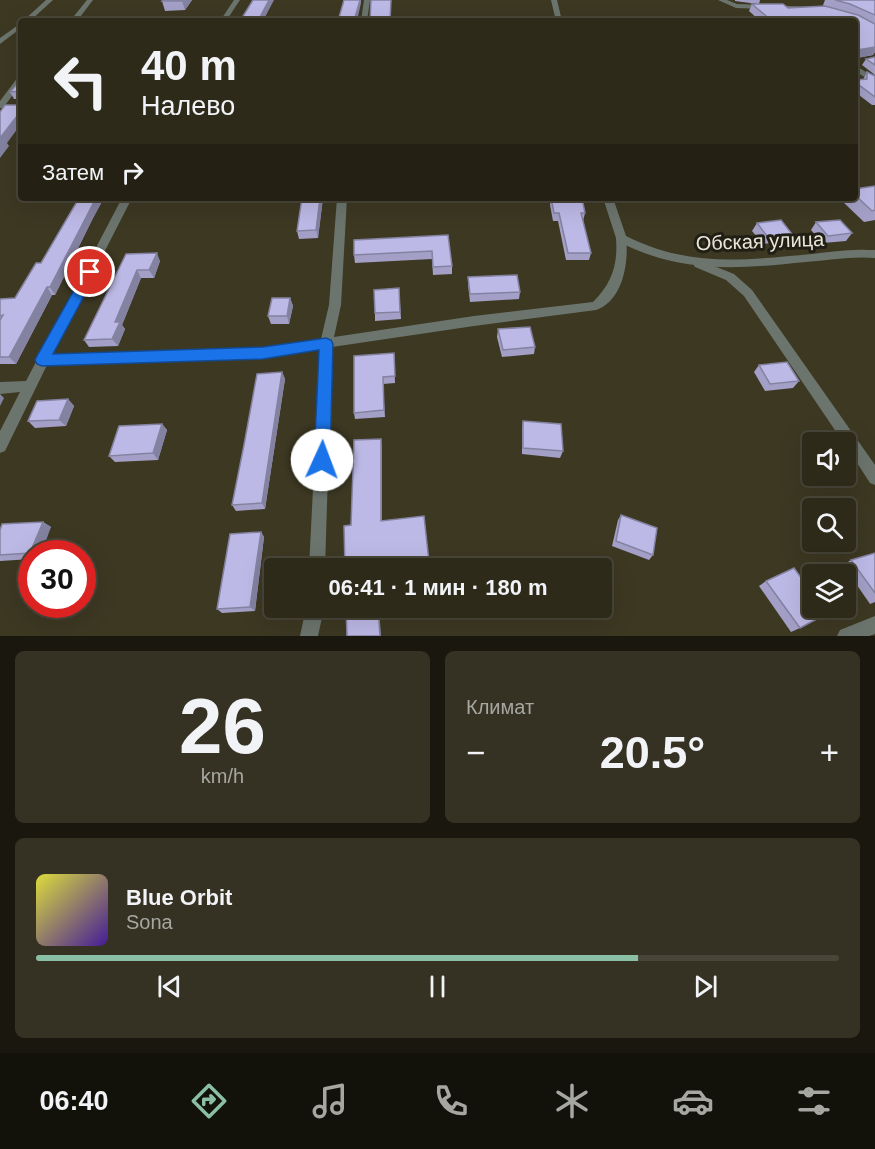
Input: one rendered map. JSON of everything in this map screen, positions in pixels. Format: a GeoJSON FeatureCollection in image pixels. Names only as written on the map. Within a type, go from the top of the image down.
{"type":"FeatureCollection","features":[{"type":"Feature","properties":{"kind":"street"},"geometry":{"type":"LineString","coordinates":[[29,18],[50,0]]}},
{"type":"Feature","properties":{"kind":"street"},"geometry":{"type":"LineString","coordinates":[[75,18],[90,0]]}},
{"type":"Feature","properties":{"kind":"street"},"geometry":{"type":"LineString","coordinates":[[225,18],[237,0]]}},
{"type":"Feature","properties":{"kind":"street"},"geometry":{"type":"LineString","coordinates":[[364,18],[367,0]]}},
{"type":"Feature","properties":{"kind":"street"},"geometry":{"type":"LineString","coordinates":[[555,0],[558,18]]}},
{"type":"Feature","properties":{"kind":"street"},"geometry":{"type":"LineString","coordinates":[[722,0],[736,6],[810,7],[826,11]]}},
{"type":"Feature","properties":{"kind":"street"},"geometry":{"type":"LineString","coordinates":[[0,42],[18,27]]}},
{"type":"Feature","properties":{"kind":"street"},"geometry":{"type":"LineString","coordinates":[[858,68],[875,82]]}},
{"type":"Feature","properties":{"kind":"street"},"geometry":{"type":"LineString","coordinates":[[0,106],[18,83]]}},
{"type":"Feature","properties":{"kind":"street"},"geometry":{"type":"LineString","coordinates":[[0,446],[28,386],[126,201]]}},
{"type":"Feature","properties":{"kind":"street"},"geometry":{"type":"LineString","coordinates":[[317,558],[326,344],[335,305],[342,201]]}},
{"type":"Feature","properties":{"kind":"street"},"geometry":{"type":"LineString","coordinates":[[42,360],[263,353],[495,318],[596,306],[611,293],[620,273],[623,256],[621,238],[609,201]]}},
{"type":"Feature","properties":{"kind":"street","name":"Обская улица"},"geometry":{"type":"LineString","coordinates":[[621,238],[635,247],[657,255],[699,264],[875,254]]}},
{"type":"Feature","properties":{"kind":"street"},"geometry":{"type":"LineString","coordinates":[[699,264],[730,278],[748,293],[824,400],[875,478]]}},
{"type":"Feature","properties":{"kind":"street"},"geometry":{"type":"LineString","coordinates":[[0,388],[28,386]]}},
{"type":"Feature","properties":{"kind":"street"},"geometry":{"type":"LineString","coordinates":[[309,636],[313,618]]}},
{"type":"Feature","properties":{"kind":"street"},"geometry":{"type":"LineString","coordinates":[[846,636],[875,625]]}},
{"type":"Feature","properties":{"kind":"building"},"geometry":{"type":"Polygon","coordinates":[[[253,0],[269,0],[260,18],[242,18],[253,0]]]}},
{"type":"Feature","properties":{"kind":"building"},"geometry":{"type":"Polygon","coordinates":[[[344,0],[360,0],[355,18],[339,18],[344,0]]]}},
{"type":"Feature","properties":{"kind":"building"},"geometry":{"type":"Polygon","coordinates":[[[371,0],[391,0],[390,18],[370,18],[371,0]]]}},
{"type":"Feature","properties":{"kind":"building"},"geometry":{"type":"Polygon","coordinates":[[[835,0],[875,0],[875,15],[850,4],[835,0]]]}},
{"type":"Feature","properties":{"kind":"building"},"geometry":{"type":"Polygon","coordinates":[[[752,4],[783,4],[788,8],[825,6],[858,15],[875,24],[875,47],[858,50],[858,18],[768,18],[752,4]]]}},
{"type":"Feature","properties":{"kind":"building"},"geometry":{"type":"Polygon","coordinates":[[[875,57],[875,65],[866,59],[875,57]]]}},
{"type":"Feature","properties":{"kind":"building"},"geometry":{"type":"Polygon","coordinates":[[[867,72],[875,76],[875,97],[858,84],[858,80],[867,79],[867,72]]]}},
{"type":"Feature","properties":{"kind":"building"},"geometry":{"type":"Polygon","coordinates":[[[18,83],[18,91],[10,92],[18,83]]]}},
{"type":"Feature","properties":{"kind":"building"},"geometry":{"type":"Polygon","coordinates":[[[5,105],[18,105],[18,115],[0,138],[0,112],[5,105]]]}},
{"type":"Feature","properties":{"kind":"building"},"geometry":{"type":"Polygon","coordinates":[[[875,186],[875,210],[872,211],[858,198],[858,189],[875,186]]]}},
{"type":"Feature","properties":{"kind":"building"},"geometry":{"type":"Polygon","coordinates":[[[77,201],[94,201],[50,287],[47,287],[9,357],[0,357],[0,320],[3,315],[0,316],[0,299],[15,298],[36,263],[41,263],[77,201]]]}},
{"type":"Feature","properties":{"kind":"building"},"geometry":{"type":"Polygon","coordinates":[[[302,201],[320,201],[316,230],[297,231],[302,201]]]}},
{"type":"Feature","properties":{"kind":"building"},"geometry":{"type":"Polygon","coordinates":[[[552,201],[583,201],[585,213],[581,213],[591,253],[568,253],[559,213],[554,213],[552,201]]]}},
{"type":"Feature","properties":{"kind":"building"},"geometry":{"type":"Polygon","coordinates":[[[781,220],[792,234],[767,236],[757,223],[781,220]]]}},
{"type":"Feature","properties":{"kind":"building"},"geometry":{"type":"Polygon","coordinates":[[[840,220],[852,233],[828,236],[816,222],[840,220]]]}},
{"type":"Feature","properties":{"kind":"building"},"geometry":{"type":"Polygon","coordinates":[[[448,235],[452,266],[433,267],[432,251],[354,255],[354,240],[448,235]]]}},
{"type":"Feature","properties":{"kind":"building"},"geometry":{"type":"Polygon","coordinates":[[[157,253],[149,270],[137,270],[115,322],[120,322],[112,339],[84,340],[126,254],[157,253]]]}},
{"type":"Feature","properties":{"kind":"building"},"geometry":{"type":"Polygon","coordinates":[[[517,275],[520,292],[470,294],[468,277],[517,275]]]}},
{"type":"Feature","properties":{"kind":"building"},"geometry":{"type":"Polygon","coordinates":[[[399,288],[400,312],[375,313],[374,290],[399,288]]]}},
{"type":"Feature","properties":{"kind":"building"},"geometry":{"type":"Polygon","coordinates":[[[272,298],[290,298],[287,316],[268,316],[272,298]]]}},
{"type":"Feature","properties":{"kind":"building"},"geometry":{"type":"Polygon","coordinates":[[[530,327],[535,347],[503,350],[498,329],[530,327]]]}},
{"type":"Feature","properties":{"kind":"building"},"geometry":{"type":"Polygon","coordinates":[[[394,353],[395,376],[383,377],[384,410],[354,413],[354,356],[394,353]]]}},
{"type":"Feature","properties":{"kind":"building"},"geometry":{"type":"Polygon","coordinates":[[[787,362],[799,381],[770,384],[759,365],[787,362]]]}},
{"type":"Feature","properties":{"kind":"building"},"geometry":{"type":"Polygon","coordinates":[[[282,372],[262,503],[232,505],[257,374],[282,372]]]}},
{"type":"Feature","properties":{"kind":"building"},"geometry":{"type":"Polygon","coordinates":[[[68,399],[59,420],[28,421],[37,401],[68,399]]]}},
{"type":"Feature","properties":{"kind":"building"},"geometry":{"type":"Polygon","coordinates":[[[523,421],[561,424],[563,451],[523,448],[523,421]]]}},
{"type":"Feature","properties":{"kind":"building"},"geometry":{"type":"Polygon","coordinates":[[[162,424],[153,453],[109,456],[119,426],[162,424]]]}},
{"type":"Feature","properties":{"kind":"building"},"geometry":{"type":"Polygon","coordinates":[[[381,439],[381,521],[424,516],[429,558],[345,558],[344,526],[351,525],[354,440],[381,439]]]}},
{"type":"Feature","properties":{"kind":"building"},"geometry":{"type":"Polygon","coordinates":[[[621,515],[657,528],[653,555],[616,541],[621,515]]]}},
{"type":"Feature","properties":{"kind":"building"},"geometry":{"type":"Polygon","coordinates":[[[43,522],[35,540],[18,540],[18,554],[0,555],[2,524],[43,522]]]}},
{"type":"Feature","properties":{"kind":"building"},"geometry":{"type":"Polygon","coordinates":[[[261,532],[250,607],[217,609],[230,534],[261,532]]]}},
{"type":"Feature","properties":{"kind":"building"},"geometry":{"type":"Polygon","coordinates":[[[875,553],[875,593],[856,564],[851,560],[875,553]]]}},
{"type":"Feature","properties":{"kind":"building"},"geometry":{"type":"Polygon","coordinates":[[[794,568],[802,579],[802,618],[819,618],[800,628],[766,581],[794,568]]]}},
{"type":"Feature","properties":{"kind":"building"},"geometry":{"type":"Polygon","coordinates":[[[346,618],[379,618],[380,636],[347,636],[346,618]]]}},
{"type":"Feature","properties":{"kind":"route"},"geometry":{"type":"LineString","coordinates":[[90,272],[42,360],[263,353],[326,344],[322,460]]}}]}
